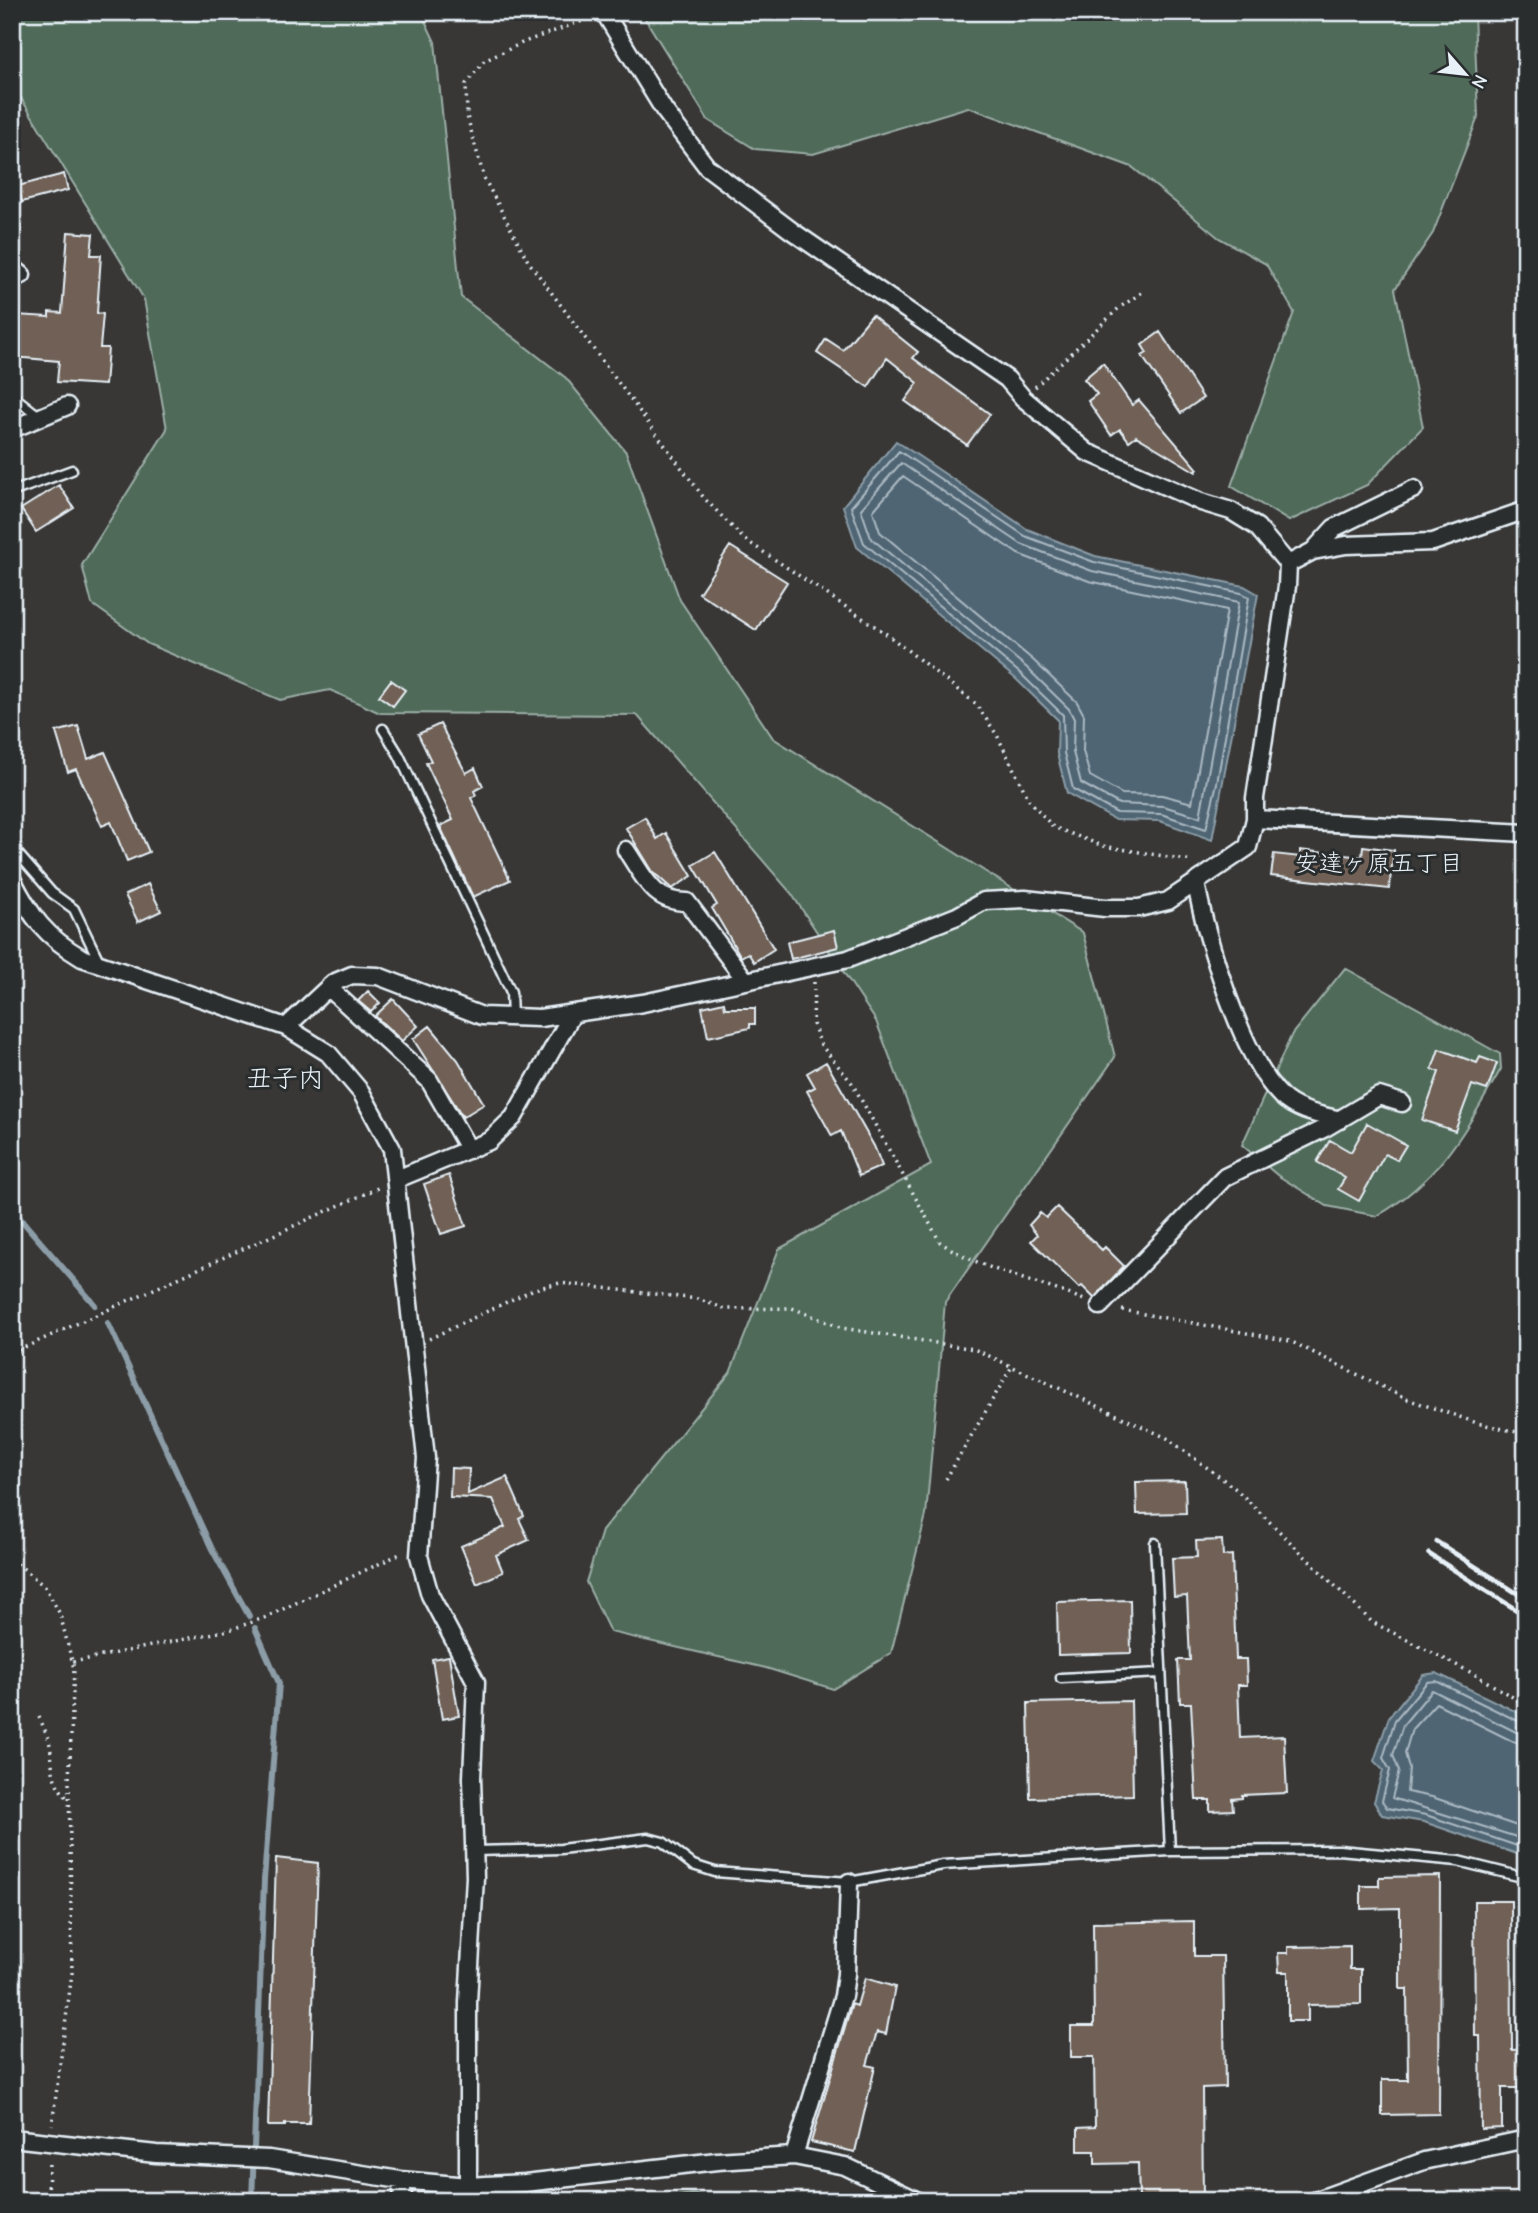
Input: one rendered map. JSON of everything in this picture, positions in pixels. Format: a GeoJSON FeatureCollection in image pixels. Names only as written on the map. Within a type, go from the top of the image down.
{"type":"FeatureCollection","features":[{"type":"Feature","properties":{"kind":"street"},"geometry":{"type":"LineString","coordinates":[[286,1027],[328,987],[352,975],[378,976],[482,1016],[540,1018],[643,1003],[848,959],[957,916],[984,901],[1025,899],[1105,908],[1139,908],[1168,901],[1223,867],[1248,847],[1255,818],[1255,798],[1281,636],[1287,564],[1257,527],[1231,511],[1200,502],[1087,452],[1023,398],[1007,379],[792,231],[707,167],[664,110],[604,13]]}},
{"type":"Feature","properties":{"kind":"street"},"geometry":{"type":"LineString","coordinates":[[12,429],[67,405]]}},
{"type":"Feature","properties":{"kind":"street"},"geometry":{"type":"LineString","coordinates":[[1313,551],[1334,528],[1414,489]]}},
{"type":"Feature","properties":{"kind":"street"},"geometry":{"type":"LineString","coordinates":[[1287,564],[1313,551],[1346,545],[1433,542],[1526,510]]}},
{"type":"Feature","properties":{"kind":"street"},"geometry":{"type":"LineString","coordinates":[[1255,818],[1526,834]]}},
{"type":"Feature","properties":{"kind":"street"},"geometry":{"type":"LineString","coordinates":[[626,850],[657,895],[671,902],[687,902],[746,981]]}},
{"type":"Feature","properties":{"kind":"street"},"geometry":{"type":"LineString","coordinates":[[12,879],[31,916],[58,944],[101,965],[286,1027],[328,1053],[360,1092],[392,1149],[426,1458],[419,1556],[430,1595],[476,1682],[472,1851],[475,1877],[468,2002],[468,2186]]}},
{"type":"Feature","properties":{"kind":"street"},"geometry":{"type":"LineString","coordinates":[[1196,883],[1213,951],[1251,1055],[1260,1072],[1282,1098],[1310,1113],[1340,1120]]}},
{"type":"Feature","properties":{"kind":"street"},"geometry":{"type":"LineString","coordinates":[[328,987],[429,1080],[469,1150]]}},
{"type":"Feature","properties":{"kind":"street"},"geometry":{"type":"LineString","coordinates":[[397,1179],[489,1141],[514,1116],[573,1013]]}},
{"type":"Feature","properties":{"kind":"street"},"geometry":{"type":"LineString","coordinates":[[1100,1306],[1224,1177],[1340,1120],[1379,1096],[1402,1103]]}},
{"type":"Feature","properties":{"kind":"street"},"geometry":{"type":"LineString","coordinates":[[794,2156],[843,1996],[849,1882]]}},
{"type":"Feature","properties":{"kind":"street"},"geometry":{"type":"LineString","coordinates":[[12,2138],[50,2140],[156,2154],[269,2159],[400,2180],[468,2186],[525,2183],[718,2161],[794,2156],[845,2166],[918,2201]]}},
{"type":"Feature","properties":{"kind":"street"},"geometry":{"type":"LineString","coordinates":[[1314,2201],[1424,2161],[1526,2139]]}},
{"type":"Feature","properties":{"kind":"street"},"geometry":{"type":"LineString","coordinates":[[400,2180],[404,2201]]}},
{"type":"Feature","properties":{"kind":"lane"},"geometry":{"type":"LineString","coordinates":[[12,395],[41,418]]}},
{"type":"Feature","properties":{"kind":"lane"},"geometry":{"type":"LineString","coordinates":[[12,492],[72,470]]}},
{"type":"Feature","properties":{"kind":"lane"},"geometry":{"type":"LineString","coordinates":[[383,730],[399,755],[511,992],[512,1017]]}},
{"type":"Feature","properties":{"kind":"lane"},"geometry":{"type":"LineString","coordinates":[[12,847],[52,893],[74,909],[101,965]]}},
{"type":"Feature","properties":{"kind":"lane"},"geometry":{"type":"LineString","coordinates":[[1155,1543],[1170,1851]]}},
{"type":"Feature","properties":{"kind":"lane"},"geometry":{"type":"LineString","coordinates":[[1061,1678],[1161,1673]]}},
{"type":"Feature","properties":{"kind":"lane"},"geometry":{"type":"LineString","coordinates":[[472,1851],[561,1849],[648,1838],[663,1842],[693,1865],[715,1872],[849,1882],[943,1865],[1170,1851],[1339,1850],[1458,1861],[1526,1878]]}},
{"type":"Feature","properties":{"kind":"path"},"geometry":{"type":"LineString","coordinates":[[604,13],[524,41],[484,61],[466,83],[467,116],[484,178],[528,261],[704,498],[744,539],[888,635],[975,704],[997,735],[1029,800],[1053,827],[1103,846],[1223,867]]}},
{"type":"Feature","properties":{"kind":"path"},"geometry":{"type":"LineString","coordinates":[[1023,398],[1119,308],[1144,291]]}},
{"type":"Feature","properties":{"kind":"path"},"geometry":{"type":"LineString","coordinates":[[814,966],[813,1024],[821,1045],[852,1083],[940,1242],[966,1257],[1100,1306],[1290,1341],[1408,1399],[1477,1423],[1526,1434]]}},
{"type":"Feature","properties":{"kind":"path"},"geometry":{"type":"LineString","coordinates":[[12,1353],[397,1179]]}},
{"type":"Feature","properties":{"kind":"path"},"geometry":{"type":"LineString","coordinates":[[415,1346],[534,1289],[560,1283],[697,1299],[726,1309],[792,1308],[842,1328],[974,1349],[1167,1438],[1236,1489],[1372,1622],[1474,1674],[1526,1705]]}},
{"type":"Feature","properties":{"kind":"path"},"geometry":{"type":"LineString","coordinates":[[946,1479],[1012,1368]]}},
{"type":"Feature","properties":{"kind":"path"},"geometry":{"type":"LineString","coordinates":[[72,1662],[240,1626],[420,1545]]}},
{"type":"Feature","properties":{"kind":"path"},"geometry":{"type":"LineString","coordinates":[[12,1559],[45,1587],[60,1614],[72,1662],[69,1801],[72,1973],[50,2140],[48,2201]]}},
{"type":"Feature","properties":{"kind":"path"},"geometry":{"type":"LineString","coordinates":[[39,1717],[50,1744],[51,1774],[57,1788],[69,1801]]}},
{"type":"Feature","properties":{"kind":"green space"},"geometry":{"type":"Polygon","coordinates":[[[13,12],[421,12],[435,42],[461,297],[566,378],[626,452],[680,600],[773,738],[1083,933],[1115,1057],[945,1302],[926,1515],[891,1653],[833,1689],[766,1668],[610,1632],[586,1582],[602,1531],[730,1373],[779,1249],[931,1165],[876,1021],[791,893],[637,715],[380,713],[330,690],[280,700],[148,644],[92,604],[82,565],[167,429],[144,299],[13,85],[13,12]]]}},
{"type":"Feature","properties":{"kind":"green space"},"geometry":{"type":"Polygon","coordinates":[[[641,12],[1474,12],[1478,117],[1433,233],[1395,289],[1423,427],[1367,485],[1289,521],[1231,486],[1294,312],[1266,264],[1219,238],[1132,167],[968,107],[813,154],[755,149],[708,120],[641,12]]]}},
{"type":"Feature","properties":{"kind":"green space"},"geometry":{"type":"Polygon","coordinates":[[[1345,968],[1500,1054],[1501,1069],[1450,1152],[1418,1186],[1377,1216],[1327,1206],[1277,1175],[1242,1145],[1292,1034],[1345,968]]]}},
{"type":"Feature","properties":{"kind":"green space"},"geometry":{"type":"Polygon","coordinates":[[[693,2194],[728,2201],[638,2201],[693,2194]]]}},
{"type":"Feature","properties":{"kind":"water"},"geometry":{"type":"Polygon","coordinates":[[[896,441],[1027,529],[1095,556],[1244,586],[1258,594],[1212,840],[1160,821],[1115,820],[1067,793],[1057,754],[1058,720],[1016,679],[857,547],[843,506],[896,441]]]}},
{"type":"Feature","properties":{"kind":"water"},"geometry":{"type":"Polygon","coordinates":[[[1436,1673],[1519,1713],[1526,1721],[1526,1857],[1424,1822],[1382,1815],[1374,1802],[1383,1770],[1374,1761],[1389,1717],[1423,1675],[1436,1673]]]}},
{"type":"Feature","properties":{"kind":"building"},"geometry":{"type":"Polygon","coordinates":[[[64,174],[68,190],[22,202],[18,186],[64,174]]]}},
{"type":"Feature","properties":{"kind":"building"},"geometry":{"type":"Polygon","coordinates":[[[68,232],[93,234],[91,255],[101,255],[97,313],[103,314],[100,348],[108,348],[105,385],[57,382],[59,361],[13,357],[16,315],[49,317],[49,312],[62,313],[68,232]]]}},
{"type":"Feature","properties":{"kind":"building"},"geometry":{"type":"Polygon","coordinates":[[[872,315],[918,352],[913,358],[990,414],[967,445],[905,401],[918,383],[887,358],[868,387],[817,353],[826,339],[843,350],[872,315]]]}},
{"type":"Feature","properties":{"kind":"building"},"geometry":{"type":"Polygon","coordinates":[[[1160,332],[1203,398],[1181,413],[1142,356],[1147,353],[1142,345],[1160,332]]]}},
{"type":"Feature","properties":{"kind":"building"},"geometry":{"type":"Polygon","coordinates":[[[1103,363],[1132,405],[1139,400],[1198,469],[1196,472],[1136,436],[1129,441],[1120,429],[1111,435],[1088,401],[1097,394],[1084,379],[1103,363]]]}},
{"type":"Feature","properties":{"kind":"building"},"geometry":{"type":"Polygon","coordinates":[[[59,485],[74,508],[36,532],[21,509],[59,485]]]}},
{"type":"Feature","properties":{"kind":"building"},"geometry":{"type":"Polygon","coordinates":[[[730,546],[787,582],[756,630],[699,593],[730,546]]]}},
{"type":"Feature","properties":{"kind":"building"},"geometry":{"type":"Polygon","coordinates":[[[391,680],[405,690],[393,706],[379,696],[391,680]]]}},
{"type":"Feature","properties":{"kind":"building"},"geometry":{"type":"Polygon","coordinates":[[[440,724],[466,773],[475,768],[483,786],[474,791],[476,795],[471,798],[510,880],[473,897],[440,826],[453,820],[426,763],[431,761],[418,734],[440,724]]]}},
{"type":"Feature","properties":{"kind":"building"},"geometry":{"type":"Polygon","coordinates":[[[78,726],[88,759],[105,752],[149,852],[127,861],[111,822],[102,826],[76,769],[68,772],[56,732],[78,726]]]}},
{"type":"Feature","properties":{"kind":"building"},"geometry":{"type":"Polygon","coordinates":[[[645,817],[657,839],[666,833],[692,876],[672,889],[653,872],[626,828],[645,817]]]}},
{"type":"Feature","properties":{"kind":"building"},"geometry":{"type":"Polygon","coordinates":[[[1363,846],[1394,850],[1389,889],[1271,876],[1274,854],[1300,857],[1300,850],[1362,857],[1363,846]]]}},
{"type":"Feature","properties":{"kind":"building"},"geometry":{"type":"Polygon","coordinates":[[[715,852],[774,949],[754,962],[748,953],[741,957],[712,908],[717,905],[693,865],[715,852]]]}},
{"type":"Feature","properties":{"kind":"building"},"geometry":{"type":"Polygon","coordinates":[[[148,884],[161,911],[138,922],[125,895],[148,884]]]}},
{"type":"Feature","properties":{"kind":"building"},"geometry":{"type":"Polygon","coordinates":[[[834,930],[838,947],[791,959],[787,942],[834,930]]]}},
{"type":"Feature","properties":{"kind":"building"},"geometry":{"type":"Polygon","coordinates":[[[368,991],[380,1003],[371,1012],[358,1001],[368,991]]]}},
{"type":"Feature","properties":{"kind":"building"},"geometry":{"type":"Polygon","coordinates":[[[393,999],[418,1026],[402,1041],[375,1016],[393,999]]]}},
{"type":"Feature","properties":{"kind":"building"},"geometry":{"type":"Polygon","coordinates":[[[724,1002],[725,1008],[755,1008],[755,1024],[750,1024],[750,1028],[708,1037],[702,1007],[724,1002]]]}},
{"type":"Feature","properties":{"kind":"building"},"geometry":{"type":"Polygon","coordinates":[[[430,1026],[458,1060],[484,1104],[463,1117],[413,1039],[430,1026]]]}},
{"type":"Feature","properties":{"kind":"building"},"geometry":{"type":"Polygon","coordinates":[[[1439,1049],[1477,1063],[1480,1057],[1497,1063],[1487,1090],[1472,1085],[1455,1131],[1422,1120],[1439,1072],[1432,1069],[1439,1049]]]}},
{"type":"Feature","properties":{"kind":"building"},"geometry":{"type":"Polygon","coordinates":[[[826,1062],[874,1146],[882,1166],[859,1176],[841,1131],[832,1136],[807,1091],[815,1087],[807,1073],[826,1062]]]}},
{"type":"Feature","properties":{"kind":"building"},"geometry":{"type":"Polygon","coordinates":[[[1367,1123],[1406,1145],[1397,1160],[1385,1154],[1359,1201],[1338,1189],[1345,1178],[1317,1162],[1330,1140],[1351,1152],[1367,1123]]]}},
{"type":"Feature","properties":{"kind":"building"},"geometry":{"type":"Polygon","coordinates":[[[449,1175],[466,1226],[441,1234],[424,1184],[449,1175]]]}},
{"type":"Feature","properties":{"kind":"building"},"geometry":{"type":"Polygon","coordinates":[[[1057,1207],[1102,1250],[1105,1247],[1124,1266],[1094,1298],[1082,1286],[1079,1288],[1031,1241],[1037,1235],[1029,1225],[1040,1213],[1046,1218],[1057,1207]]]}},
{"type":"Feature","properties":{"kind":"building"},"geometry":{"type":"Polygon","coordinates":[[[451,1468],[469,1469],[468,1494],[507,1477],[524,1516],[519,1519],[529,1540],[496,1555],[503,1572],[477,1584],[461,1546],[505,1527],[493,1499],[450,1497],[451,1468]]]}},
{"type":"Feature","properties":{"kind":"building"},"geometry":{"type":"Polygon","coordinates":[[[1185,1481],[1186,1513],[1137,1514],[1136,1482],[1185,1481]]]}},
{"type":"Feature","properties":{"kind":"building"},"geometry":{"type":"Polygon","coordinates":[[[1222,1540],[1223,1556],[1232,1555],[1236,1659],[1246,1659],[1247,1685],[1238,1685],[1240,1738],[1284,1736],[1287,1793],[1242,1795],[1242,1798],[1232,1799],[1233,1810],[1210,1811],[1210,1800],[1196,1800],[1191,1703],[1180,1703],[1178,1660],[1190,1660],[1187,1596],[1174,1597],[1172,1558],[1197,1557],[1196,1541],[1222,1540]]]}},
{"type":"Feature","properties":{"kind":"building"},"geometry":{"type":"Polygon","coordinates":[[[1130,1600],[1131,1653],[1058,1655],[1057,1602],[1130,1600]]]}},
{"type":"Feature","properties":{"kind":"building"},"geometry":{"type":"Polygon","coordinates":[[[449,1656],[459,1716],[442,1719],[432,1659],[449,1656]]]}},
{"type":"Feature","properties":{"kind":"building"},"geometry":{"type":"Polygon","coordinates":[[[1131,1701],[1133,1795],[1030,1798],[1028,1703],[1131,1701]]]}},
{"type":"Feature","properties":{"kind":"building"},"geometry":{"type":"Polygon","coordinates":[[[276,1858],[318,1863],[309,2124],[285,2126],[268,2126],[276,1858]]]}},
{"type":"Feature","properties":{"kind":"building"},"geometry":{"type":"Polygon","coordinates":[[[1440,1876],[1439,2114],[1382,2115],[1382,2080],[1408,2080],[1407,1989],[1400,1989],[1400,1908],[1361,1909],[1361,1886],[1379,1886],[1379,1877],[1440,1876]]]}},
{"type":"Feature","properties":{"kind":"building"},"geometry":{"type":"Polygon","coordinates":[[[1474,1901],[1511,1901],[1512,2050],[1526,2049],[1526,2088],[1502,2088],[1502,2128],[1481,2129],[1480,2036],[1475,2036],[1474,1901]]]}},
{"type":"Feature","properties":{"kind":"building"},"geometry":{"type":"Polygon","coordinates":[[[1194,1921],[1194,1956],[1223,1956],[1225,2087],[1202,2088],[1203,2201],[1139,2201],[1138,2163],[1095,2164],[1095,2151],[1078,2151],[1078,2128],[1095,2127],[1094,2057],[1071,2057],[1071,2026],[1094,2026],[1093,1923],[1194,1921]]]}},
{"type":"Feature","properties":{"kind":"building"},"geometry":{"type":"Polygon","coordinates":[[[1350,1946],[1350,1969],[1361,1969],[1361,2004],[1308,2005],[1308,2021],[1288,2021],[1288,1972],[1279,1972],[1278,1953],[1288,1953],[1288,1947],[1350,1946]]]}},
{"type":"Feature","properties":{"kind":"building"},"geometry":{"type":"Polygon","coordinates":[[[865,1978],[895,1987],[886,2034],[877,2032],[867,2065],[875,2067],[855,2152],[811,2142],[852,2004],[857,2006],[865,1978]]]}},
{"type":"Feature","properties":{"kind":"waterway"},"geometry":{"type":"LineString","coordinates":[[12,1209],[95,1305]]}},
{"type":"Feature","properties":{"kind":"waterway"},"geometry":{"type":"LineString","coordinates":[[108,1323],[212,1549],[249,1616]]}},
{"type":"Feature","properties":{"kind":"waterway"},"geometry":{"type":"LineString","coordinates":[[252,2201],[264,1880],[279,1683],[255,1628]]}},
{"type":"Feature","properties":{"kind":"railway"},"geometry":{"type":"LineString","coordinates":[[1437,1542],[1526,1599]]}},
{"type":"Feature","properties":{"kind":"railway"},"geometry":{"type":"LineString","coordinates":[[1429,1554],[1526,1616]]}},
{"type":"Feature","properties":{"kind":"district","name":"安達ヶ原五丁目"},"geometry":{"type":"Point","coordinates":[1379,863]}},
{"type":"Feature","properties":{"kind":"district","name":"丑子内"},"geometry":{"type":"Point","coordinates":[285,1079]}}]}
